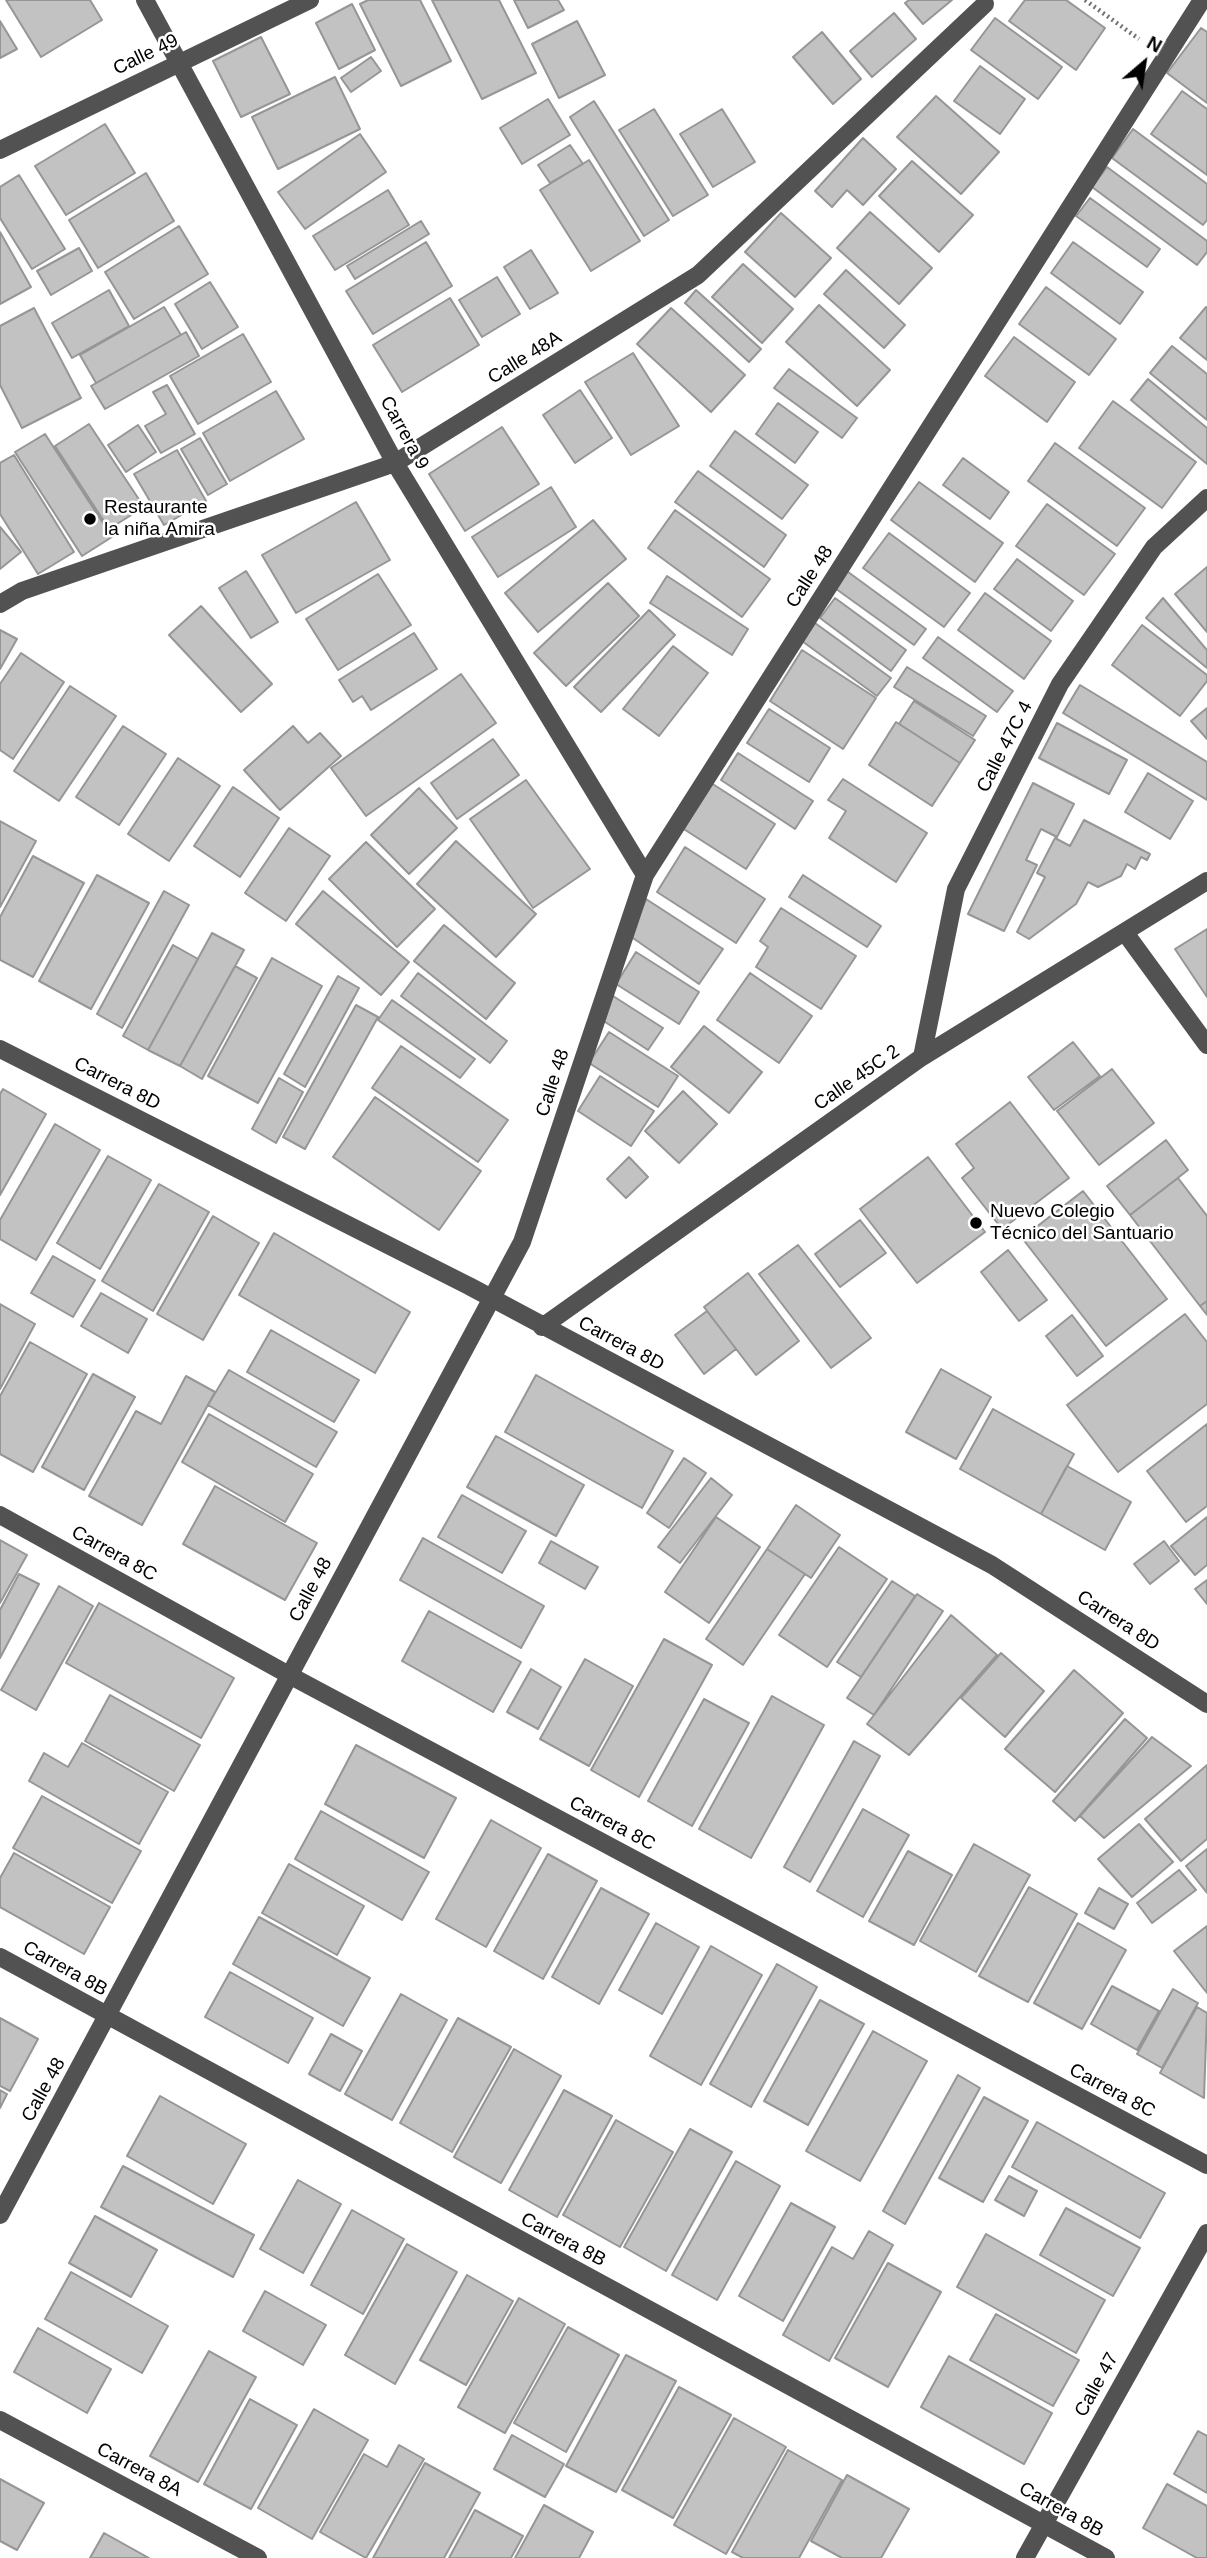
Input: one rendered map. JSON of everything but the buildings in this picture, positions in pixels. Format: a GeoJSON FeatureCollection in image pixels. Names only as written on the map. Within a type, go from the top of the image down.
{"type":"FeatureCollection","features":[{"type":"Feature","properties":{"kind":"street","name":"Carrera 9"},"geometry":{"type":"LineString","coordinates":[[145,0],[395,463],[645,875]]}},
{"type":"Feature","properties":{"kind":"street","name":"Calle 49"},"geometry":{"type":"LineString","coordinates":[[0,150],[310,0]]}},
{"type":"Feature","properties":{"kind":"street","name":"Calle 48"},"geometry":{"type":"LineString","coordinates":[[0,2214],[522,1242],[645,875],[1202,0]]}},
{"type":"Feature","properties":{"kind":"street","name":"Calle 48A"},"geometry":{"type":"LineString","coordinates":[[0,604],[22,590],[395,463],[698,275],[985,4]]}},
{"type":"Feature","properties":{"kind":"street","name":"Calle 47C 4"},"geometry":{"type":"LineString","coordinates":[[922,1057],[956,889],[1011,780],[1060,684],[1154,547],[1207,498]]}},
{"type":"Feature","properties":{"kind":"street","name":"Calle 45C 2"},"geometry":{"type":"LineString","coordinates":[[542,1327],[922,1057],[1207,881]]}},
{"type":"Feature","properties":{"kind":"street"},"geometry":{"type":"LineString","coordinates":[[1126,933],[1207,1045]]}},
{"type":"Feature","properties":{"kind":"street","name":"Carrera 8D"},"geometry":{"type":"LineString","coordinates":[[0,1049],[491,1298],[992,1565],[1207,1704]]}},
{"type":"Feature","properties":{"kind":"street","name":"Carrera 8C"},"geometry":{"type":"LineString","coordinates":[[0,1515],[289,1675],[1207,2165]]}},
{"type":"Feature","properties":{"kind":"street","name":"Carrera 8B"},"geometry":{"type":"LineString","coordinates":[[0,1958],[1106,2558]]}},
{"type":"Feature","properties":{"kind":"street","name":"Calle 47"},"geometry":{"type":"LineString","coordinates":[[1025,2558],[1207,2234]]}},
{"type":"Feature","properties":{"kind":"street","name":"Carrera 8A"},"geometry":{"type":"LineString","coordinates":[[0,2420],[258,2558]]}},
{"type":"Feature","properties":{"kind":"path"},"geometry":{"type":"LineString","coordinates":[[1085,0],[1165,58]]}},
{"type":"Feature","properties":{"kind":"place","name":"Restaurante la niña Amira"},"geometry":{"type":"Point","coordinates":[90,519]}},
{"type":"Feature","properties":{"kind":"place","name":"Nuevo Colegio Técnico del Santuario"},"geometry":{"type":"Point","coordinates":[976,1223]}}]}
